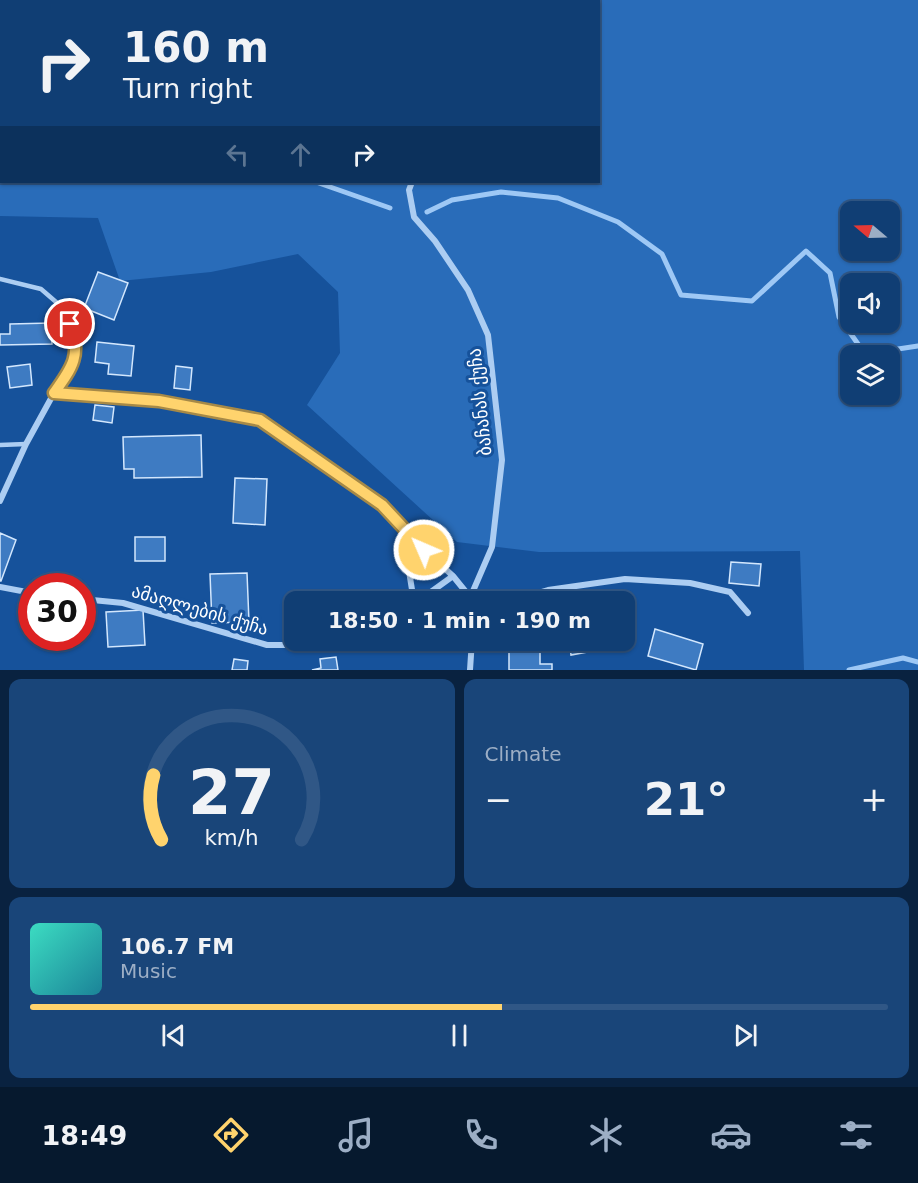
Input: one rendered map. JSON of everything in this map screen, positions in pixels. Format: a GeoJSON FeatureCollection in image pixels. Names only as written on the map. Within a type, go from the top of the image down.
{"type":"FeatureCollection","features":[{"type":"Feature","properties":{"kind":"street","name":"ბაჩანას ქუჩა"},"geometry":{"type":"LineString","coordinates":[[412,183],[409,190],[414,217],[435,241],[468,290],[488,335],[502,460],[492,547],[473,591]]}},
{"type":"Feature","properties":{"kind":"street"},"geometry":{"type":"LineString","coordinates":[[0,501],[26,444],[54,393],[159,401],[260,420],[382,505],[453,576],[464,591]]}},
{"type":"Feature","properties":{"kind":"street"},"geometry":{"type":"LineString","coordinates":[[402,527],[413,591]]}},
{"type":"Feature","properties":{"kind":"street"},"geometry":{"type":"LineString","coordinates":[[431,591],[453,576]]}},
{"type":"Feature","properties":{"kind":"street"},"geometry":{"type":"LineString","coordinates":[[545,591],[625,579],[690,583],[730,592],[748,613]]}},
{"type":"Feature","properties":{"kind":"street"},"geometry":{"type":"LineString","coordinates":[[0,587],[18,590]]}},
{"type":"Feature","properties":{"kind":"street","name":"ამაღლების ქუჩა"},"geometry":{"type":"LineString","coordinates":[[96,600],[123,603],[267,645],[284,645]]}},
{"type":"Feature","properties":{"kind":"street"},"geometry":{"type":"LineString","coordinates":[[470,670],[471,651]]}},
{"type":"Feature","properties":{"kind":"lane"},"geometry":{"type":"LineString","coordinates":[[0,279],[41,289],[63,308],[76,341],[72,368],[54,393]]}},
{"type":"Feature","properties":{"kind":"lane"},"geometry":{"type":"LineString","coordinates":[[0,445],[26,444]]}},
{"type":"Feature","properties":{"kind":"shaded area"},"geometry":{"type":"Polygon","coordinates":[[[600,0],[918,0],[918,670],[804,670],[800,551],[539,552],[457,542],[307,405],[340,353],[338,292],[298,254],[211,272],[120,281],[98,218],[0,216],[0,183],[600,183],[600,0]]]}},
{"type":"Feature","properties":{"kind":"building"},"geometry":{"type":"Polygon","coordinates":[[[98,272],[128,283],[114,320],[84,308],[98,272]]]}},
{"type":"Feature","properties":{"kind":"building"},"geometry":{"type":"Polygon","coordinates":[[[51,323],[52,344],[0,345],[0,334],[10,334],[10,324],[51,323]]]}},
{"type":"Feature","properties":{"kind":"building"},"geometry":{"type":"Polygon","coordinates":[[[97,342],[134,346],[131,376],[108,374],[109,364],[95,362],[97,342]]]}},
{"type":"Feature","properties":{"kind":"building"},"geometry":{"type":"Polygon","coordinates":[[[30,364],[32,385],[10,388],[7,367],[30,364]]]}},
{"type":"Feature","properties":{"kind":"building"},"geometry":{"type":"Polygon","coordinates":[[[176,366],[192,368],[190,390],[174,388],[176,366]]]}},
{"type":"Feature","properties":{"kind":"building"},"geometry":{"type":"Polygon","coordinates":[[[95,405],[114,407],[112,423],[93,420],[95,405]]]}},
{"type":"Feature","properties":{"kind":"building"},"geometry":{"type":"Polygon","coordinates":[[[201,435],[202,477],[134,478],[134,469],[124,469],[123,437],[201,435]]]}},
{"type":"Feature","properties":{"kind":"building"},"geometry":{"type":"Polygon","coordinates":[[[235,478],[267,479],[265,525],[233,523],[235,478]]]}},
{"type":"Feature","properties":{"kind":"building"},"geometry":{"type":"Polygon","coordinates":[[[0,533],[16,540],[1,581],[0,581],[0,533]]]}},
{"type":"Feature","properties":{"kind":"building"},"geometry":{"type":"Polygon","coordinates":[[[135,537],[165,537],[165,561],[135,561],[135,537]]]}},
{"type":"Feature","properties":{"kind":"building"},"geometry":{"type":"Polygon","coordinates":[[[731,562],[761,564],[759,586],[729,583],[731,562]]]}},
{"type":"Feature","properties":{"kind":"building"},"geometry":{"type":"Polygon","coordinates":[[[247,573],[249,622],[212,623],[210,574],[247,573]]]}},
{"type":"Feature","properties":{"kind":"building"},"geometry":{"type":"Polygon","coordinates":[[[143,610],[145,645],[108,647],[106,612],[143,610]]]}},
{"type":"Feature","properties":{"kind":"building"},"geometry":{"type":"Polygon","coordinates":[[[655,629],[703,644],[696,670],[648,656],[655,629]]]}},
{"type":"Feature","properties":{"kind":"building"},"geometry":{"type":"Polygon","coordinates":[[[509,651],[540,652],[540,664],[552,664],[552,670],[509,670],[509,651]]]}},
{"type":"Feature","properties":{"kind":"building"},"geometry":{"type":"Polygon","coordinates":[[[570,651],[593,651],[571,655],[570,651]]]}},
{"type":"Feature","properties":{"kind":"building"},"geometry":{"type":"Polygon","coordinates":[[[336,657],[338,670],[312,670],[321,668],[320,659],[336,657]]]}},
{"type":"Feature","properties":{"kind":"building"},"geometry":{"type":"Polygon","coordinates":[[[234,659],[248,661],[247,670],[232,670],[234,659]]]}},
{"type":"Feature","properties":{"kind":"waterway"},"geometry":{"type":"LineString","coordinates":[[319,183],[390,208]]}},
{"type":"Feature","properties":{"kind":"waterway"},"geometry":{"type":"LineString","coordinates":[[427,212],[452,200],[501,192],[558,198],[618,222],[662,254],[681,295],[752,301],[806,251],[830,273],[839,317],[865,354],[918,346]]}},
{"type":"Feature","properties":{"kind":"waterway"},"geometry":{"type":"LineString","coordinates":[[849,670],[903,658],[918,662]]}},
{"type":"Feature","properties":{"kind":"route"},"geometry":{"type":"LineString","coordinates":[[70,324],[76,341],[72,368],[54,393],[159,401],[260,420],[382,505],[424,550]]}}]}
